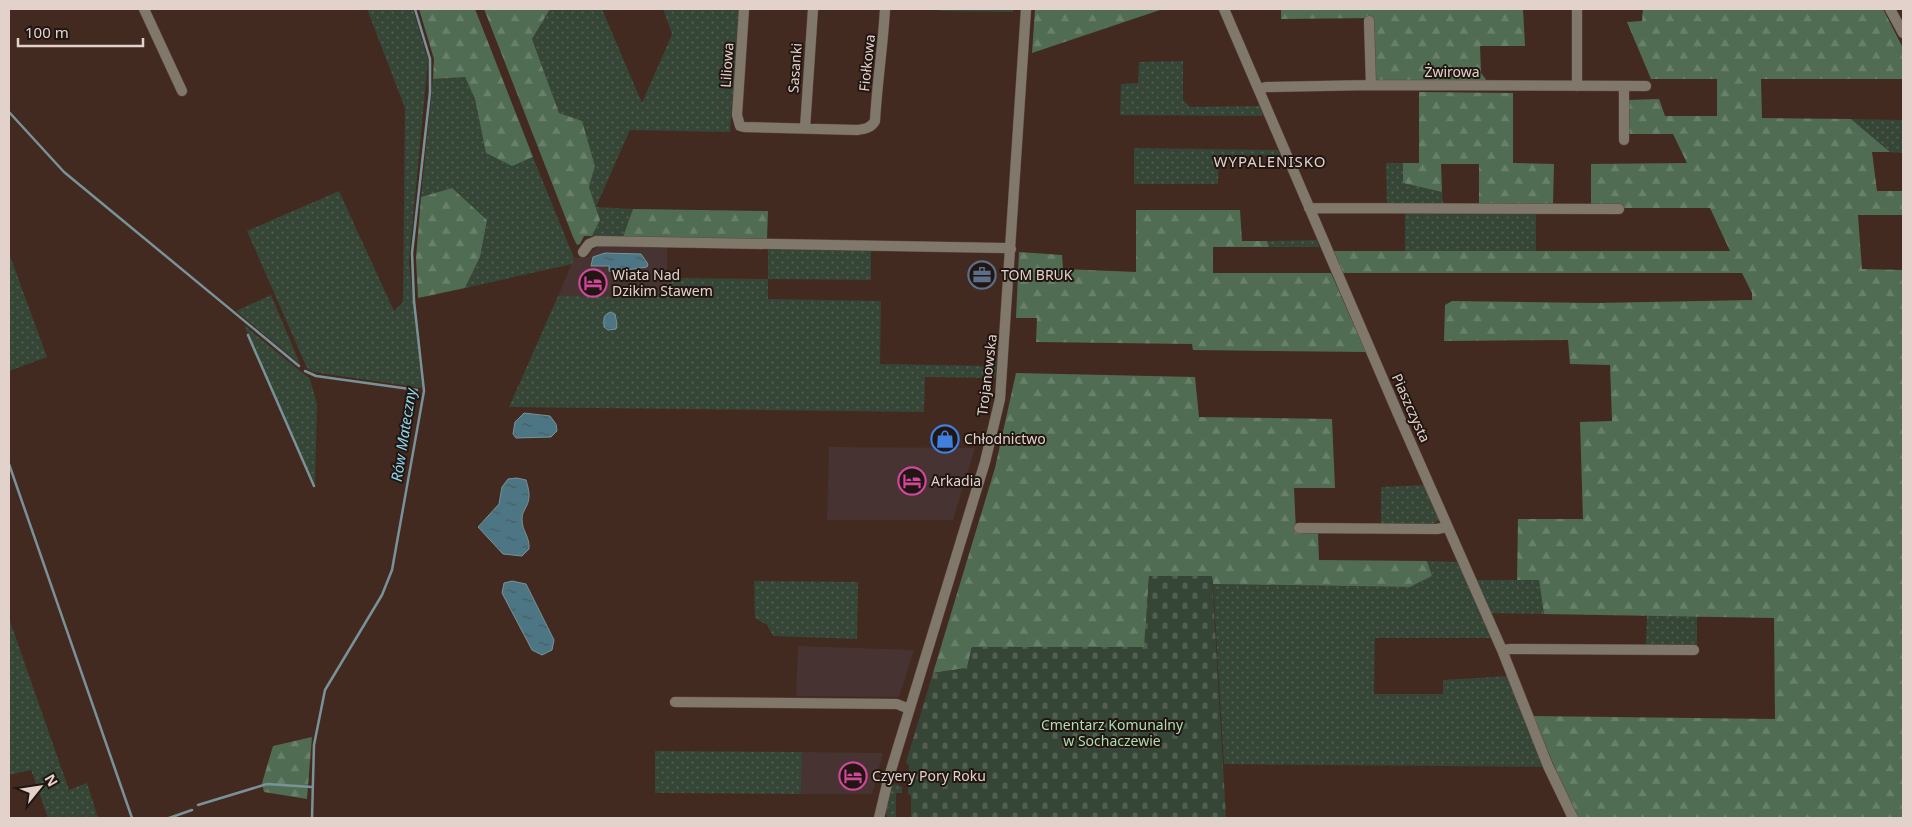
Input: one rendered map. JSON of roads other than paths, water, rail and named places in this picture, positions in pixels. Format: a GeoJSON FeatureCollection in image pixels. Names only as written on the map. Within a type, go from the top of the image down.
{"type":"FeatureCollection","features":[{"type":"Feature","properties":{"kind":"street"},"geometry":{"type":"LineString","coordinates":[[144,9],[182,91]]}},
{"type":"Feature","properties":{"kind":"street","name":"Liliowa"},"geometry":{"type":"LineString","coordinates":[[744,9],[738,123],[744,128],[805,128]]}},
{"type":"Feature","properties":{"kind":"street","name":"Sasanki"},"geometry":{"type":"LineString","coordinates":[[805,128],[813,9]]}},
{"type":"Feature","properties":{"kind":"street","name":"Fiołkowa"},"geometry":{"type":"LineString","coordinates":[[805,128],[857,130],[873,126],[875,121],[877,84],[884,44],[885,9]]}},
{"type":"Feature","properties":{"kind":"street","name":"Trojanowska"},"geometry":{"type":"LineString","coordinates":[[879,818],[909,709],[994,431],[1000,399],[1004,371],[1026,9]]}},
{"type":"Feature","properties":{"kind":"street","name":"Piaszczysta"},"geometry":{"type":"LineString","coordinates":[[1224,9],[1502,650],[1548,766],[1573,818]]}},
{"type":"Feature","properties":{"kind":"street"},"geometry":{"type":"LineString","coordinates":[[1576,9],[1578,86]]}},
{"type":"Feature","properties":{"kind":"street"},"geometry":{"type":"LineString","coordinates":[[1890,9],[1903,33]]}},
{"type":"Feature","properties":{"kind":"street"},"geometry":{"type":"LineString","coordinates":[[1369,21],[1371,85]]}},
{"type":"Feature","properties":{"kind":"street","name":"Żwirowa"},"geometry":{"type":"LineString","coordinates":[[1258,89],[1266,87],[1371,85],[1646,86]]}},
{"type":"Feature","properties":{"kind":"street"},"geometry":{"type":"LineString","coordinates":[[1624,86],[1624,140]]}},
{"type":"Feature","properties":{"kind":"street"},"geometry":{"type":"LineString","coordinates":[[1309,208],[1619,208]]}},
{"type":"Feature","properties":{"kind":"street"},"geometry":{"type":"LineString","coordinates":[[583,252],[589,244],[596,241],[1011,249]]}},
{"type":"Feature","properties":{"kind":"street"},"geometry":{"type":"LineString","coordinates":[[1299,528],[1437,529],[1448,527]]}},
{"type":"Feature","properties":{"kind":"street"},"geometry":{"type":"LineString","coordinates":[[1502,650],[1511,648],[1694,650]]}},
{"type":"Feature","properties":{"kind":"street"},"geometry":{"type":"LineString","coordinates":[[675,702],[897,704],[909,709]]}},
{"type":"Feature","properties":{"kind":"water"},"geometry":{"type":"Polygon","coordinates":[[[605,253],[641,254],[648,264],[647,267],[612,272],[609,271],[609,266],[591,266],[593,257],[605,253]]]}},
{"type":"Feature","properties":{"kind":"water"},"geometry":{"type":"Polygon","coordinates":[[[611,312],[615,314],[617,324],[616,329],[608,330],[604,327],[604,318],[606,314],[611,312]]]}},
{"type":"Feature","properties":{"kind":"water"},"geometry":{"type":"Polygon","coordinates":[[[524,413],[550,416],[556,424],[557,431],[551,437],[516,438],[513,434],[515,422],[524,413]]]}},
{"type":"Feature","properties":{"kind":"water"},"geometry":{"type":"Polygon","coordinates":[[[508,479],[526,480],[529,494],[528,504],[522,519],[529,549],[522,556],[503,554],[478,527],[499,504],[502,487],[508,479]]]}},
{"type":"Feature","properties":{"kind":"water"},"geometry":{"type":"Polygon","coordinates":[[[512,581],[526,584],[554,640],[552,650],[542,655],[532,650],[502,593],[504,583],[512,581]]]}},
{"type":"Feature","properties":{"kind":"waterway","name":"Rów Mateczny"},"geometry":{"type":"LineString","coordinates":[[312,818],[314,745],[325,690],[382,595],[392,570],[424,391],[414,301],[412,253],[430,92],[430,59],[415,9]]}},
{"type":"Feature","properties":{"kind":"waterway"},"geometry":{"type":"LineString","coordinates":[[9,112],[64,172],[299,366]]}},
{"type":"Feature","properties":{"kind":"waterway"},"geometry":{"type":"LineString","coordinates":[[248,335],[314,486]]}},
{"type":"Feature","properties":{"kind":"waterway"},"geometry":{"type":"LineString","coordinates":[[305,371],[316,376],[417,390]]}},
{"type":"Feature","properties":{"kind":"waterway"},"geometry":{"type":"LineString","coordinates":[[9,464],[132,818]]}},
{"type":"Feature","properties":{"kind":"waterway"},"geometry":{"type":"LineString","coordinates":[[198,805],[267,784],[312,787]]}},
{"type":"Feature","properties":{"kind":"waterway"},"geometry":{"type":"LineString","coordinates":[[169,818],[192,810]]}},
{"type":"Feature","properties":{"kind":"place","name":"TOM BRUK"},"geometry":{"type":"Point","coordinates":[982,275]}},
{"type":"Feature","properties":{"kind":"place","name":"Wiata Nad Dzikim Stawem"},"geometry":{"type":"Point","coordinates":[593,283]}},
{"type":"Feature","properties":{"kind":"place","name":"Chłodnictwo"},"geometry":{"type":"Point","coordinates":[945,439]}},
{"type":"Feature","properties":{"kind":"place","name":"Arkadia"},"geometry":{"type":"Point","coordinates":[912,481]}},
{"type":"Feature","properties":{"kind":"place","name":"Czyery Pory Roku"},"geometry":{"type":"Point","coordinates":[853,776]}},
{"type":"Feature","properties":{"kind":"district","name":"WYPALENISKO"},"geometry":{"type":"Point","coordinates":[1270,162]}},
{"type":"Feature","properties":{"kind":"park label","name":"Cmentarz Komunalny w Sochaczewie"},"geometry":{"type":"Point","coordinates":[1112,734]}}]}
